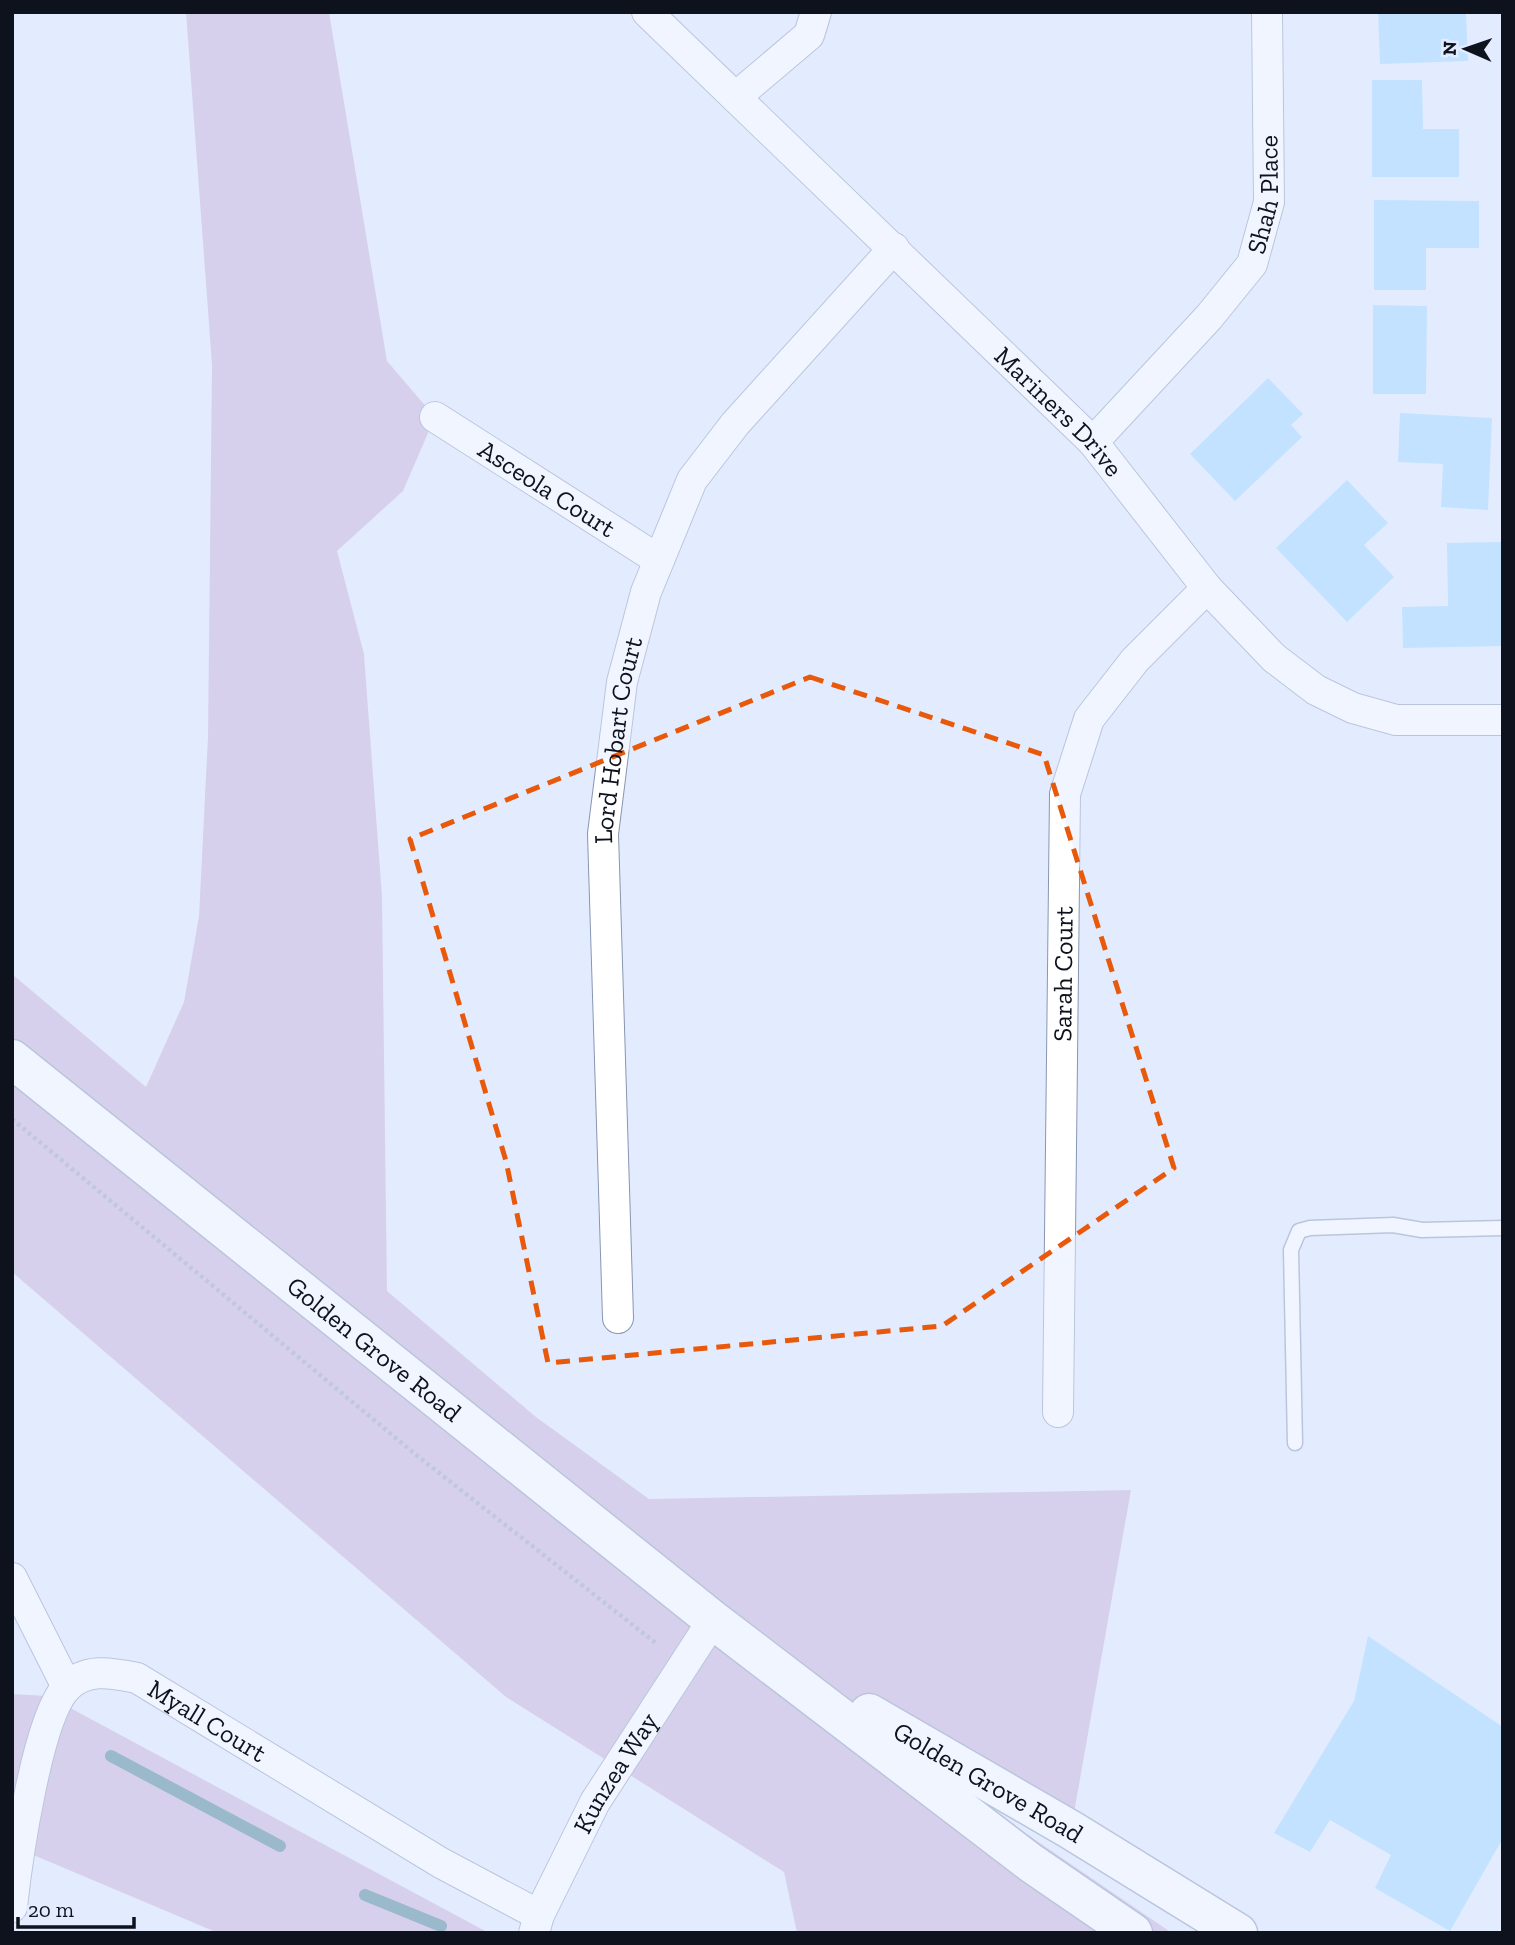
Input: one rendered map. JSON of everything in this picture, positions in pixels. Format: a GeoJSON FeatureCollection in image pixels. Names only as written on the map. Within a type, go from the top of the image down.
{"type":"FeatureCollection","features":[{"type":"Feature","properties":{"kind":"main road","name":"Golden Grove Road"},"geometry":{"type":"LineString","coordinates":[[12,1059],[464,1424],[725,1628],[1031,1864],[1133,1933]]}},
{"type":"Feature","properties":{"kind":"main road","name":"Golden Grove Road"},"geometry":{"type":"LineString","coordinates":[[725,1628],[1071,1830],[1238,1933]]}},
{"type":"Feature","properties":{"kind":"street","name":"Mariners Drive"},"geometry":{"type":"LineString","coordinates":[[647,12],[1093,442],[1207,588],[1274,658],[1317,690],[1353,708],[1396,720],[1503,720]]}},
{"type":"Feature","properties":{"kind":"street"},"geometry":{"type":"LineString","coordinates":[[737,96],[809,35],[816,12]]}},
{"type":"Feature","properties":{"kind":"street","name":"Shah Place"},"geometry":{"type":"LineString","coordinates":[[1093,442],[1209,317],[1252,264],[1269,202],[1267,12]]}},
{"type":"Feature","properties":{"kind":"street","name":"Lord Hobart Court"},"geometry":{"type":"LineString","coordinates":[[618,1318],[603,834],[622,682],[646,592],[692,480],[735,424],[894,248]]}},
{"type":"Feature","properties":{"kind":"street","name":"Asceola Court"},"geometry":{"type":"LineString","coordinates":[[435,417],[659,560]]}},
{"type":"Feature","properties":{"kind":"street","name":"Sarah Court"},"geometry":{"type":"LineString","coordinates":[[1058,1412],[1065,794],[1089,719],[1135,660],[1207,588]]}},
{"type":"Feature","properties":{"kind":"street"},"geometry":{"type":"LineString","coordinates":[[12,1578],[67,1687],[52,1709],[44,1734],[16,1873],[12,1909],[15,1933]]}},
{"type":"Feature","properties":{"kind":"street","name":"Kunzea Way"},"geometry":{"type":"LineString","coordinates":[[536,1924],[595,1802],[684,1665],[725,1628]]}},
{"type":"Feature","properties":{"kind":"street","name":"Myall Court"},"geometry":{"type":"LineString","coordinates":[[67,1687],[85,1676],[104,1671],[136,1678],[441,1863],[536,1924]]}},
{"type":"Feature","properties":{"kind":"lane"},"geometry":{"type":"LineString","coordinates":[[1295,1443],[1291,1251],[1300,1231],[1310,1228],[1393,1225],[1422,1230],[1503,1228]]}},
{"type":"Feature","properties":{"kind":"path"},"geometry":{"type":"LineString","coordinates":[[12,1119],[415,1454],[684,1665]]}},
{"type":"Feature","properties":{"kind":"highlighted area"},"geometry":{"type":"Polygon","coordinates":[[[810,677],[1044,755],[1174,1168],[942,1326],[548,1363],[506,1161],[410,839],[810,677]]]}},
{"type":"Feature","properties":{"kind":"shaded area"},"geometry":{"type":"Polygon","coordinates":[[[186,12],[329,12],[387,361],[435,417],[403,491],[337,551],[364,654],[382,896],[387,1291],[536,1417],[649,1499],[1131,1490],[1071,1830],[748,1644],[1172,1933],[797,1933],[784,1872],[506,1697],[12,1272],[12,974],[146,1087],[184,1002],[199,916],[208,736],[212,365],[186,12]]]}},
{"type":"Feature","properties":{"kind":"shaded area"},"geometry":{"type":"Polygon","coordinates":[[[12,1694],[48,1696],[489,1933],[218,1933],[12,1846],[12,1694]]]}},
{"type":"Feature","properties":{"kind":"building"},"geometry":{"type":"Polygon","coordinates":[[[1378,12],[1466,12],[1468,61],[1380,64],[1378,12]]]}},
{"type":"Feature","properties":{"kind":"building"},"geometry":{"type":"Polygon","coordinates":[[[1372,80],[1422,80],[1423,129],[1459,129],[1459,177],[1372,177],[1372,80]]]}},
{"type":"Feature","properties":{"kind":"building"},"geometry":{"type":"Polygon","coordinates":[[[1374,200],[1479,201],[1479,248],[1426,248],[1426,290],[1374,290],[1374,200]]]}},
{"type":"Feature","properties":{"kind":"building"},"geometry":{"type":"Polygon","coordinates":[[[1373,305],[1427,306],[1426,394],[1373,394],[1373,305]]]}},
{"type":"Feature","properties":{"kind":"building"},"geometry":{"type":"Polygon","coordinates":[[[1268,378],[1303,414],[1291,425],[1302,437],[1235,501],[1190,454],[1268,378]]]}},
{"type":"Feature","properties":{"kind":"building"},"geometry":{"type":"Polygon","coordinates":[[[1400,413],[1492,418],[1488,510],[1441,507],[1443,464],[1398,462],[1400,413]]]}},
{"type":"Feature","properties":{"kind":"building"},"geometry":{"type":"Polygon","coordinates":[[[1347,480],[1388,523],[1364,545],[1394,577],[1347,622],[1276,548],[1347,480]]]}},
{"type":"Feature","properties":{"kind":"building"},"geometry":{"type":"Polygon","coordinates":[[[1501,542],[1503,646],[1403,648],[1402,607],[1448,606],[1447,543],[1501,542]]]}},
{"type":"Feature","properties":{"kind":"building"},"geometry":{"type":"Polygon","coordinates":[[[1368,1636],[1503,1727],[1503,1838],[1450,1931],[1375,1888],[1391,1855],[1330,1820],[1310,1852],[1274,1833],[1354,1701],[1368,1636]]]}},
{"type":"Feature","properties":{"kind":"waterway"},"geometry":{"type":"LineString","coordinates":[[111,1756],[280,1846]]}},
{"type":"Feature","properties":{"kind":"waterway"},"geometry":{"type":"LineString","coordinates":[[365,1895],[441,1926]]}}]}
